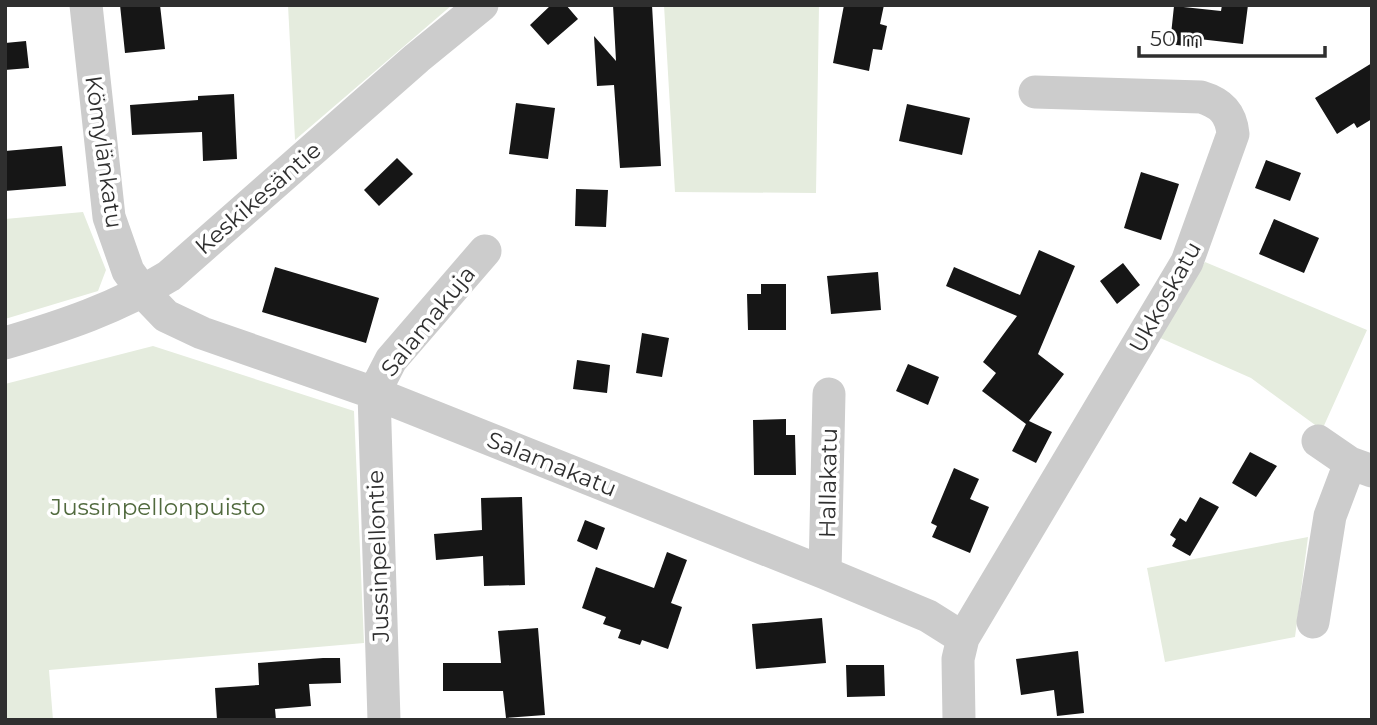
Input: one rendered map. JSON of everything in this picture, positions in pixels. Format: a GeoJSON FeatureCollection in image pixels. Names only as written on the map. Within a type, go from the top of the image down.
{"type":"FeatureCollection","features":[{"type":"Feature","properties":{"kind":"street","name":"Kömylänkatu"},"geometry":{"type":"LineString","coordinates":[[86,5],[109,217],[128,271],[143,292]]}},
{"type":"Feature","properties":{"kind":"street","name":"Keskikesäntie"},"geometry":{"type":"LineString","coordinates":[[5,343],[76,322],[143,292],[186,262],[417,58],[482,5]]}},
{"type":"Feature","properties":{"kind":"street","name":"Ukkoskatu"},"geometry":{"type":"LineString","coordinates":[[963,638],[1186,262],[1198,236],[1233,134],[1232,122],[1226,111],[1214,101],[1201,97],[1035,92]]}},
{"type":"Feature","properties":{"kind":"street","name":"Salamakuja"},"geometry":{"type":"LineString","coordinates":[[374,393],[391,360],[485,251]]}},
{"type":"Feature","properties":{"kind":"street","name":"Salamakatu"},"geometry":{"type":"LineString","coordinates":[[143,292],[166,316],[183,326],[374,393],[825,573],[928,616],[963,638]]}},
{"type":"Feature","properties":{"kind":"street","name":"Jussinpellontie"},"geometry":{"type":"LineString","coordinates":[[374,393],[384,720]]}},
{"type":"Feature","properties":{"kind":"street","name":"Hallakatu"},"geometry":{"type":"LineString","coordinates":[[825,573],[829,394]]}},
{"type":"Feature","properties":{"kind":"street"},"geometry":{"type":"LineString","coordinates":[[1313,622],[1330,516],[1361,467],[1318,441]]}},
{"type":"Feature","properties":{"kind":"street"},"geometry":{"type":"LineString","coordinates":[[958,720],[958,659],[963,638]]}},
{"type":"Feature","properties":{"kind":"green space"},"geometry":{"type":"Polygon","coordinates":[[[288,5],[452,5],[295,140],[288,5]]]}},
{"type":"Feature","properties":{"kind":"green space"},"geometry":{"type":"Polygon","coordinates":[[[664,5],[819,5],[816,193],[675,192],[664,5]]]}},
{"type":"Feature","properties":{"kind":"green space"},"geometry":{"type":"Polygon","coordinates":[[[83,212],[106,270],[98,291],[5,319],[5,219],[83,212]]]}},
{"type":"Feature","properties":{"kind":"green space"},"geometry":{"type":"Polygon","coordinates":[[[1205,262],[1367,330],[1322,430],[1251,378],[1158,337],[1205,262]]]}},
{"type":"Feature","properties":{"kind":"green space","name":"Jussinpellonpuisto"},"geometry":{"type":"Polygon","coordinates":[[[153,346],[354,411],[364,643],[49,670],[53,720],[5,720],[5,384],[153,346]]]}},
{"type":"Feature","properties":{"kind":"green space"},"geometry":{"type":"Polygon","coordinates":[[[1308,537],[1295,637],[1165,662],[1147,568],[1308,537]]]}},
{"type":"Feature","properties":{"kind":"building"},"geometry":{"type":"Polygon","coordinates":[[[120,5],[160,5],[165,49],[125,53],[120,5]]]}},
{"type":"Feature","properties":{"kind":"building"},"geometry":{"type":"Polygon","coordinates":[[[551,5],[566,5],[578,19],[548,45],[530,25],[551,5]]]}},
{"type":"Feature","properties":{"kind":"building"},"geometry":{"type":"Polygon","coordinates":[[[613,5],[652,5],[661,166],[620,168],[614,85],[597,86],[594,36],[616,61],[613,5]]]}},
{"type":"Feature","properties":{"kind":"building"},"geometry":{"type":"Polygon","coordinates":[[[844,5],[884,5],[880,24],[887,26],[882,50],[873,49],[869,71],[833,63],[844,5]]]}},
{"type":"Feature","properties":{"kind":"building"},"geometry":{"type":"Polygon","coordinates":[[[1222,5],[1248,5],[1243,44],[1199,39],[1198,48],[1170,44],[1174,6],[1221,11],[1222,5]]]}},
{"type":"Feature","properties":{"kind":"building"},"geometry":{"type":"Polygon","coordinates":[[[26,41],[29,68],[5,70],[5,43],[26,41]]]}},
{"type":"Feature","properties":{"kind":"building"},"geometry":{"type":"Polygon","coordinates":[[[1372,63],[1372,119],[1357,128],[1354,123],[1337,134],[1315,98],[1372,63]]]}},
{"type":"Feature","properties":{"kind":"building"},"geometry":{"type":"Polygon","coordinates":[[[234,94],[237,159],[203,161],[202,132],[132,135],[130,105],[198,100],[198,96],[234,94]]]}},
{"type":"Feature","properties":{"kind":"building"},"geometry":{"type":"Polygon","coordinates":[[[516,103],[555,108],[548,159],[509,154],[516,103]]]}},
{"type":"Feature","properties":{"kind":"building"},"geometry":{"type":"Polygon","coordinates":[[[907,104],[970,118],[962,155],[899,141],[907,104]]]}},
{"type":"Feature","properties":{"kind":"building"},"geometry":{"type":"Polygon","coordinates":[[[62,146],[66,186],[5,191],[5,151],[62,146]]]}},
{"type":"Feature","properties":{"kind":"building"},"geometry":{"type":"Polygon","coordinates":[[[397,158],[413,174],[379,206],[364,190],[397,158]]]}},
{"type":"Feature","properties":{"kind":"building"},"geometry":{"type":"Polygon","coordinates":[[[1266,160],[1301,173],[1290,201],[1255,188],[1266,160]]]}},
{"type":"Feature","properties":{"kind":"building"},"geometry":{"type":"Polygon","coordinates":[[[1141,172],[1179,184],[1161,240],[1124,228],[1141,172]]]}},
{"type":"Feature","properties":{"kind":"building"},"geometry":{"type":"Polygon","coordinates":[[[576,189],[608,190],[606,227],[575,226],[576,189]]]}},
{"type":"Feature","properties":{"kind":"building"},"geometry":{"type":"Polygon","coordinates":[[[1274,219],[1319,238],[1304,273],[1259,254],[1274,219]]]}},
{"type":"Feature","properties":{"kind":"building"},"geometry":{"type":"Polygon","coordinates":[[[1039,250],[1075,266],[1038,354],[1064,374],[1029,421],[1052,432],[1036,463],[1012,451],[1026,424],[982,391],[996,373],[983,362],[1017,316],[946,286],[954,267],[1020,295],[1039,250]]]}},
{"type":"Feature","properties":{"kind":"building"},"geometry":{"type":"Polygon","coordinates":[[[1123,263],[1140,285],[1117,304],[1100,281],[1123,263]]]}},
{"type":"Feature","properties":{"kind":"building"},"geometry":{"type":"Polygon","coordinates":[[[275,267],[379,298],[366,343],[262,312],[275,267]]]}},
{"type":"Feature","properties":{"kind":"building"},"geometry":{"type":"Polygon","coordinates":[[[878,272],[881,310],[831,314],[827,276],[878,272]]]}},
{"type":"Feature","properties":{"kind":"building"},"geometry":{"type":"Polygon","coordinates":[[[761,284],[786,284],[786,330],[748,330],[747,294],[761,294],[761,284]]]}},
{"type":"Feature","properties":{"kind":"building"},"geometry":{"type":"Polygon","coordinates":[[[642,333],[669,338],[662,377],[636,373],[642,333]]]}},
{"type":"Feature","properties":{"kind":"building"},"geometry":{"type":"Polygon","coordinates":[[[577,360],[610,365],[607,393],[573,389],[577,360]]]}},
{"type":"Feature","properties":{"kind":"building"},"geometry":{"type":"Polygon","coordinates":[[[908,364],[939,377],[928,405],[896,391],[908,364]]]}},
{"type":"Feature","properties":{"kind":"building"},"geometry":{"type":"Polygon","coordinates":[[[786,419],[786,435],[795,435],[796,475],[754,475],[753,420],[786,419]]]}},
{"type":"Feature","properties":{"kind":"building"},"geometry":{"type":"Polygon","coordinates":[[[1250,452],[1277,466],[1256,497],[1232,483],[1250,452]]]}},
{"type":"Feature","properties":{"kind":"building"},"geometry":{"type":"Polygon","coordinates":[[[954,468],[979,479],[970,499],[989,507],[970,553],[932,537],[937,526],[931,523],[954,468]]]}},
{"type":"Feature","properties":{"kind":"building"},"geometry":{"type":"Polygon","coordinates":[[[522,497],[525,585],[484,586],[483,556],[436,560],[434,534],[482,530],[481,498],[522,497]]]}},
{"type":"Feature","properties":{"kind":"building"},"geometry":{"type":"Polygon","coordinates":[[[1200,497],[1219,507],[1190,556],[1172,546],[1176,539],[1170,535],[1180,518],[1186,522],[1200,497]]]}},
{"type":"Feature","properties":{"kind":"building"},"geometry":{"type":"Polygon","coordinates":[[[585,520],[605,528],[597,550],[577,541],[585,520]]]}},
{"type":"Feature","properties":{"kind":"building"},"geometry":{"type":"Polygon","coordinates":[[[667,552],[687,560],[671,603],[682,607],[668,649],[642,640],[640,645],[618,638],[621,630],[603,624],[606,617],[582,608],[596,567],[654,588],[667,552]]]}},
{"type":"Feature","properties":{"kind":"building"},"geometry":{"type":"Polygon","coordinates":[[[822,618],[826,663],[756,669],[752,624],[822,618]]]}},
{"type":"Feature","properties":{"kind":"building"},"geometry":{"type":"Polygon","coordinates":[[[538,628],[545,715],[506,718],[503,691],[443,691],[443,663],[501,663],[498,631],[538,628]]]}},
{"type":"Feature","properties":{"kind":"building"},"geometry":{"type":"Polygon","coordinates":[[[1078,651],[1084,713],[1057,716],[1054,690],[1021,695],[1016,659],[1078,651]]]}},
{"type":"Feature","properties":{"kind":"building"},"geometry":{"type":"Polygon","coordinates":[[[340,658],[341,683],[309,684],[311,706],[275,709],[276,720],[217,720],[215,688],[259,685],[258,663],[340,658]]]}},
{"type":"Feature","properties":{"kind":"building"},"geometry":{"type":"Polygon","coordinates":[[[846,665],[884,665],[885,696],[847,697],[846,665]]]}}]}
